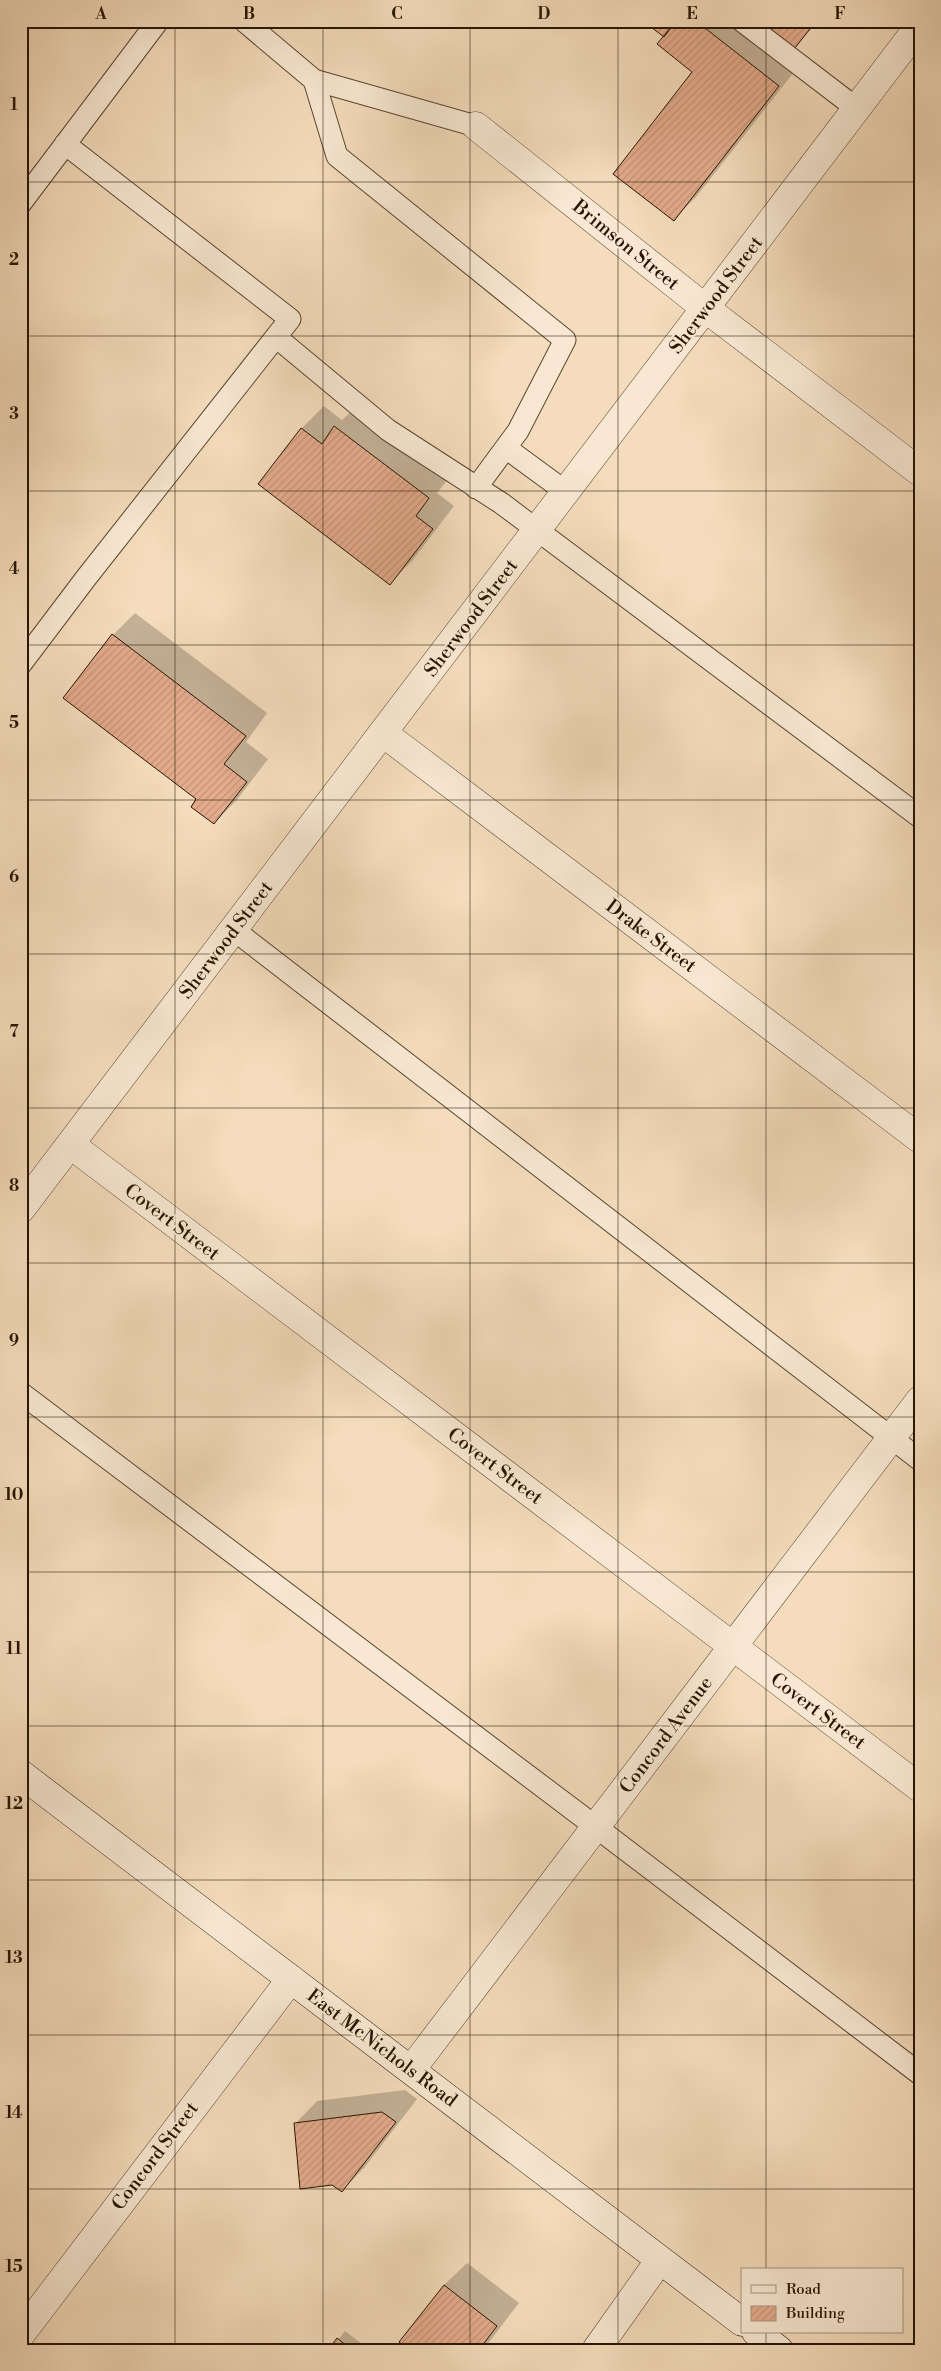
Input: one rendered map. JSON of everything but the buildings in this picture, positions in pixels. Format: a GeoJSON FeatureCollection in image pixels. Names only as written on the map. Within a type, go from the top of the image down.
{"type":"FeatureCollection","features":[{"type":"Feature","properties":{"kind":"street","name":"Sherwood Street"},"geometry":{"type":"LineString","coordinates":[[21,1209],[920,25]]}},
{"type":"Feature","properties":{"kind":"street","name":"Brimson Street"},"geometry":{"type":"LineString","coordinates":[[476,126],[705,308],[920,472]]}},
{"type":"Feature","properties":{"kind":"street","name":"Drake Street"},"geometry":{"type":"LineString","coordinates":[[383,733],[920,1139]]}},
{"type":"Feature","properties":{"kind":"street","name":"Covert Street"},"geometry":{"type":"LineString","coordinates":[[70,1145],[920,1788]]}},
{"type":"Feature","properties":{"kind":"street","name":"Concord Avenue"},"geometry":{"type":"LineString","coordinates":[[411,2070],[920,1400]]}},
{"type":"Feature","properties":{"kind":"street","name":"East McNichols Road"},"geometry":{"type":"LineString","coordinates":[[21,1774],[741,2321]]}},
{"type":"Feature","properties":{"kind":"street","name":"Concord Street"},"geometry":{"type":"LineString","coordinates":[[21,2334],[291,1979]]}},
{"type":"Feature","properties":{"kind":"street"},"geometry":{"type":"LineString","coordinates":[[596,2350],[660,2261]]}},
{"type":"Feature","properties":{"kind":"street"},"geometry":{"type":"LineString","coordinates":[[759,2334],[779,2350]]}},
{"type":"Feature","properties":{"kind":"lane"},"geometry":{"type":"LineString","coordinates":[[21,203],[158,21]]}},
{"type":"Feature","properties":{"kind":"lane"},"geometry":{"type":"LineString","coordinates":[[244,21],[314,80],[476,126]]}},
{"type":"Feature","properties":{"kind":"lane"},"geometry":{"type":"LineString","coordinates":[[742,21],[856,108]]}},
{"type":"Feature","properties":{"kind":"lane"},"geometry":{"type":"LineString","coordinates":[[314,80],[337,156],[565,340],[518,431],[476,488]]}},
{"type":"Feature","properties":{"kind":"lane"},"geometry":{"type":"LineString","coordinates":[[21,664],[92,570],[290,319],[66,144]]}},
{"type":"Feature","properties":{"kind":"lane"},"geometry":{"type":"LineString","coordinates":[[276,337],[388,430],[538,530],[920,817]]}},
{"type":"Feature","properties":{"kind":"lane"},"geometry":{"type":"LineString","coordinates":[[506,448],[566,492]]}},
{"type":"Feature","properties":{"kind":"lane"},"geometry":{"type":"LineString","coordinates":[[234,930],[920,1460]]}},
{"type":"Feature","properties":{"kind":"lane"},"geometry":{"type":"LineString","coordinates":[[21,1393],[920,2074]]}}]}
